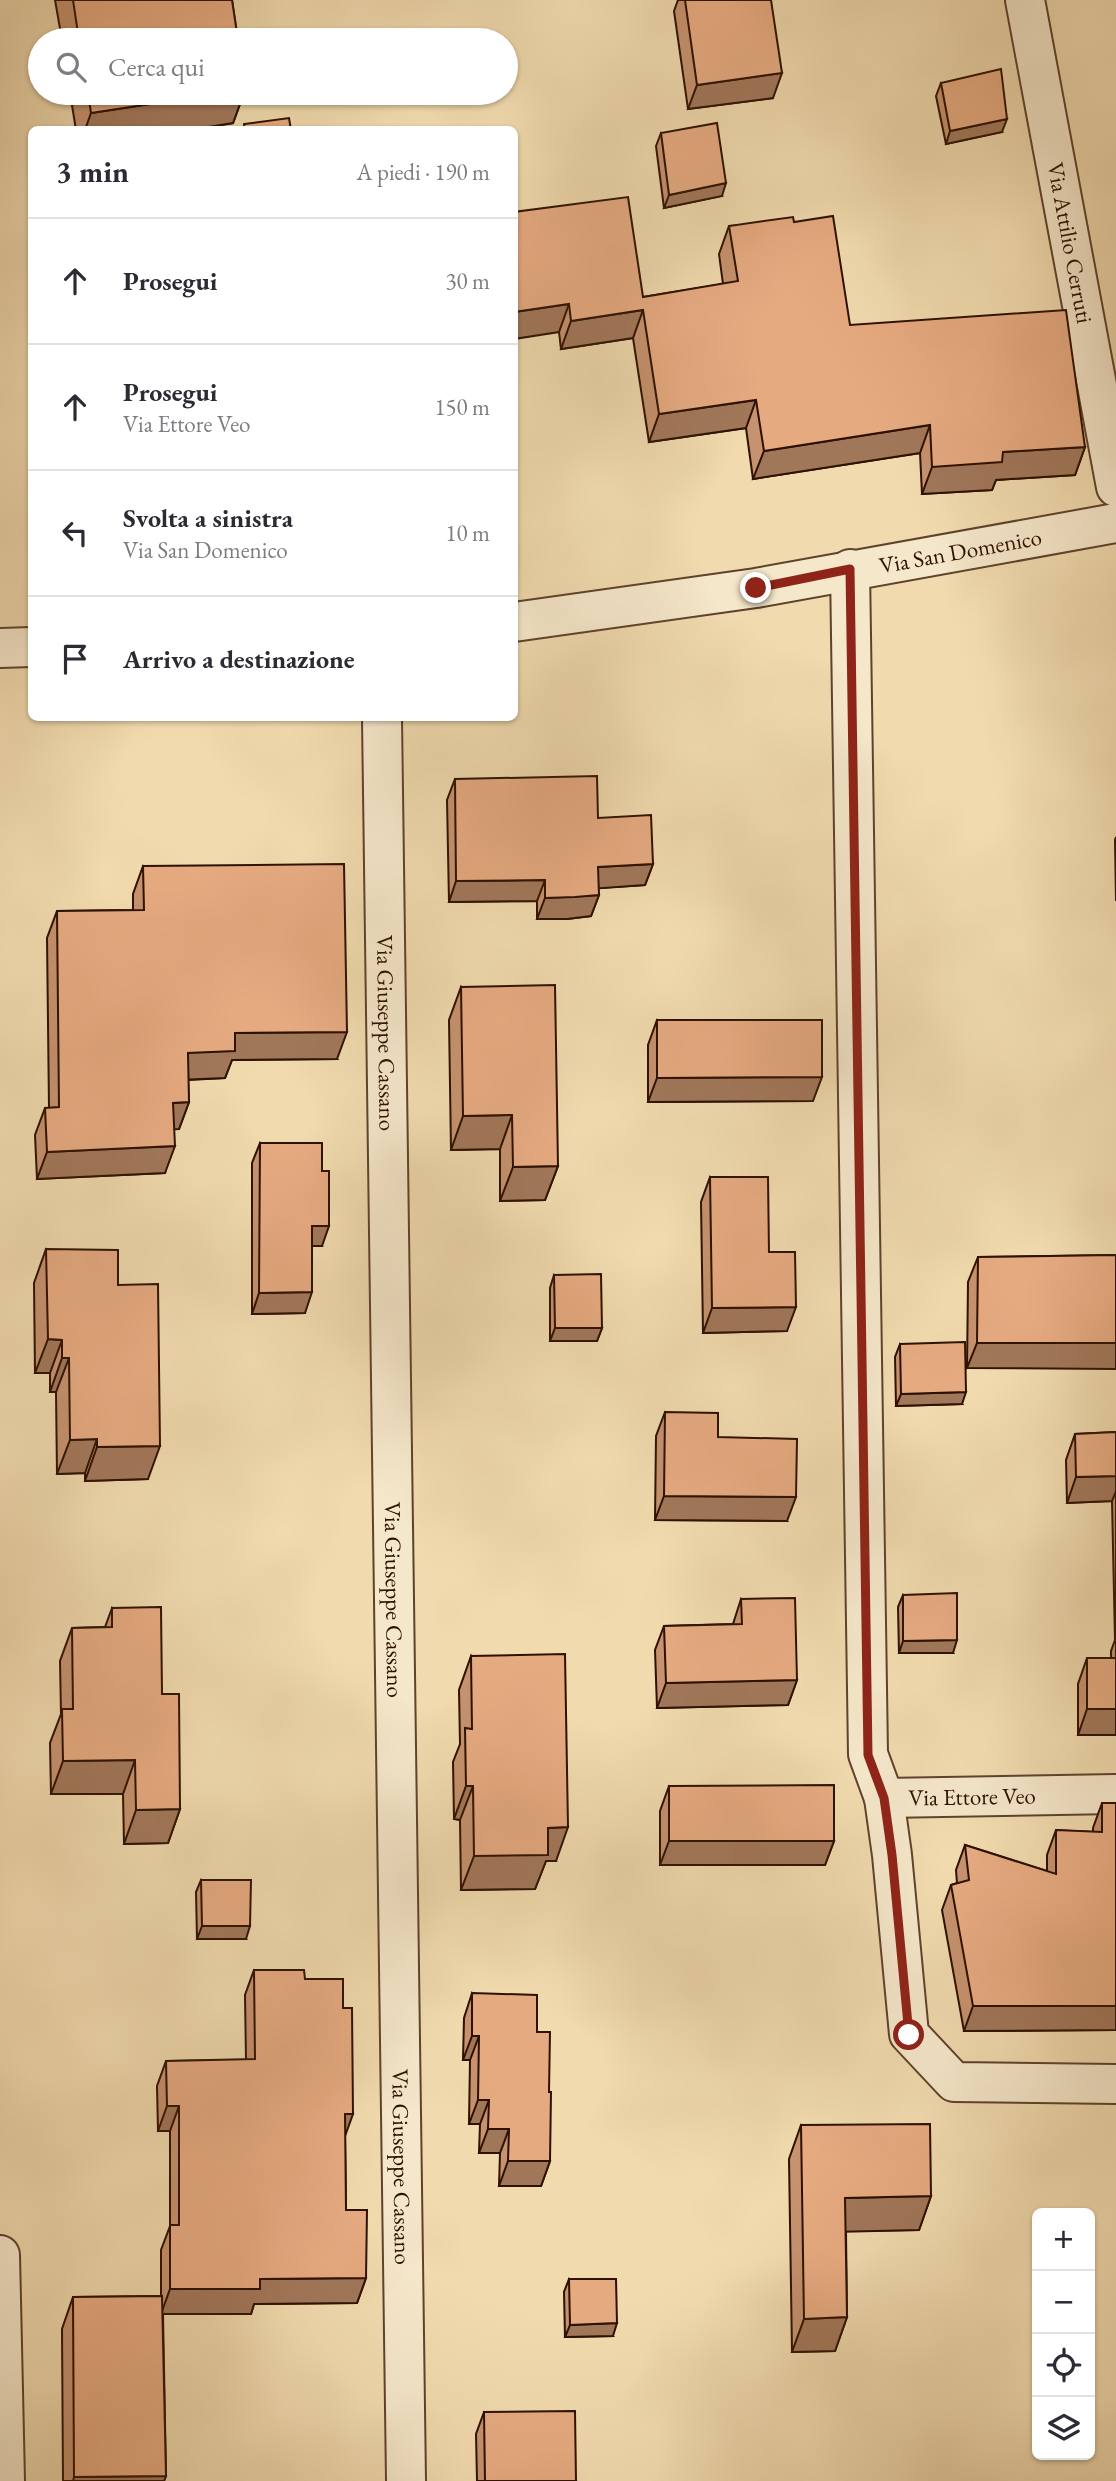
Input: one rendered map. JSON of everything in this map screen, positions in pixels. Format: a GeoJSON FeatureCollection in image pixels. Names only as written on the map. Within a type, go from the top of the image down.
{"type":"FeatureCollection","features":[{"type":"Feature","properties":{"kind":"street","name":"Via Attilio Cerruti"},"geometry":{"type":"LineString","coordinates":[[1025,0],[1116,487]]}},
{"type":"Feature","properties":{"kind":"street","name":"Via San Domenico"},"geometry":{"type":"LineString","coordinates":[[518,621],[756,588],[1116,523]]}},
{"type":"Feature","properties":{"kind":"street","name":"Via Ettore Veo"},"geometry":{"type":"LineString","coordinates":[[850,569],[868,1755],[884,1798],[1116,1794]]}},
{"type":"Feature","properties":{"kind":"street"},"geometry":{"type":"LineString","coordinates":[[0,648],[28,647]]}},
{"type":"Feature","properties":{"kind":"street","name":"Via Giuseppe Cassano"},"geometry":{"type":"LineString","coordinates":[[382,721],[406,2481]]}},
{"type":"Feature","properties":{"kind":"street"},"geometry":{"type":"LineString","coordinates":[[884,1798],[909,2035],[954,2082],[1116,2084]]}},
{"type":"Feature","properties":{"kind":"street"},"geometry":{"type":"LineString","coordinates":[[0,2255],[5,2481]]}},
{"type":"Feature","properties":{"kind":"building"},"geometry":{"type":"Polygon","coordinates":[[[73,0],[232,0],[236,28],[77,28],[73,0]]]}},
{"type":"Feature","properties":{"kind":"building"},"geometry":{"type":"Polygon","coordinates":[[[685,0],[771,0],[782,73],[697,85],[685,0]]]}},
{"type":"Feature","properties":{"kind":"building"},"geometry":{"type":"Polygon","coordinates":[[[1001,69],[1007,119],[950,131],[941,83],[1001,69]]]}},
{"type":"Feature","properties":{"kind":"building"},"geometry":{"type":"Polygon","coordinates":[[[90,105],[143,105],[91,113],[90,105]]]}},
{"type":"Feature","properties":{"kind":"building"},"geometry":{"type":"Polygon","coordinates":[[[289,118],[290,126],[244,126],[289,118]]]}},
{"type":"Feature","properties":{"kind":"building"},"geometry":{"type":"Polygon","coordinates":[[[717,123],[726,183],[669,195],[661,133],[717,123]]]}},
{"type":"Feature","properties":{"kind":"building"},"geometry":{"type":"Polygon","coordinates":[[[628,197],[643,297],[738,281],[729,226],[793,217],[794,222],[833,216],[850,325],[1066,310],[1085,447],[1003,452],[1002,462],[932,467],[930,425],[764,451],[756,400],[659,414],[643,310],[571,321],[569,304],[518,311],[518,211],[628,197]]]}},
{"type":"Feature","properties":{"kind":"building"},"geometry":{"type":"Polygon","coordinates":[[[597,776],[598,818],[651,815],[653,864],[598,867],[599,895],[545,898],[545,880],[456,881],[455,779],[597,776]]]}},
{"type":"Feature","properties":{"kind":"building"},"geometry":{"type":"Polygon","coordinates":[[[344,864],[347,1032],[235,1033],[235,1051],[188,1053],[189,1102],[173,1103],[175,1146],[47,1152],[45,1108],[59,1107],[57,911],[144,910],[143,866],[344,864]]]}},
{"type":"Feature","properties":{"kind":"building"},"geometry":{"type":"Polygon","coordinates":[[[555,985],[558,1166],[513,1167],[512,1115],[463,1116],[461,987],[555,985]]]}},
{"type":"Feature","properties":{"kind":"building"},"geometry":{"type":"Polygon","coordinates":[[[657,1020],[822,1020],[822,1077],[657,1078],[657,1020]]]}},
{"type":"Feature","properties":{"kind":"building"},"geometry":{"type":"Polygon","coordinates":[[[260,1143],[322,1143],[322,1171],[329,1171],[329,1226],[312,1226],[312,1292],[259,1293],[260,1143]]]}},
{"type":"Feature","properties":{"kind":"building"},"geometry":{"type":"Polygon","coordinates":[[[710,1177],[768,1177],[769,1252],[795,1252],[796,1307],[712,1308],[710,1177]]]}},
{"type":"Feature","properties":{"kind":"building"},"geometry":{"type":"Polygon","coordinates":[[[46,1249],[118,1250],[118,1285],[158,1284],[160,1446],[97,1447],[97,1439],[70,1440],[69,1358],[62,1358],[62,1340],[48,1339],[46,1249]]]}},
{"type":"Feature","properties":{"kind":"building"},"geometry":{"type":"Polygon","coordinates":[[[1116,1255],[1116,1343],[977,1343],[978,1257],[1116,1255]]]}},
{"type":"Feature","properties":{"kind":"building"},"geometry":{"type":"Polygon","coordinates":[[[601,1274],[602,1328],[555,1328],[554,1275],[601,1274]]]}},
{"type":"Feature","properties":{"kind":"building"},"geometry":{"type":"Polygon","coordinates":[[[965,1342],[966,1392],[901,1394],[900,1344],[965,1342]]]}},
{"type":"Feature","properties":{"kind":"building"},"geometry":{"type":"Polygon","coordinates":[[[665,1412],[718,1413],[718,1437],[797,1439],[796,1497],[664,1496],[665,1412]]]}},
{"type":"Feature","properties":{"kind":"building"},"geometry":{"type":"Polygon","coordinates":[[[1116,1432],[1116,1476],[1076,1477],[1075,1434],[1116,1432]]]}},
{"type":"Feature","properties":{"kind":"building"},"geometry":{"type":"Polygon","coordinates":[[[957,1593],[957,1640],[903,1641],[903,1595],[957,1593]]]}},
{"type":"Feature","properties":{"kind":"building"},"geometry":{"type":"Polygon","coordinates":[[[795,1598],[797,1680],[666,1683],[664,1626],[742,1624],[741,1599],[795,1598]]]}},
{"type":"Feature","properties":{"kind":"building"},"geometry":{"type":"Polygon","coordinates":[[[161,1607],[162,1694],[179,1694],[180,1809],[136,1810],[135,1760],[63,1761],[62,1709],[73,1709],[72,1628],[112,1627],[112,1608],[161,1607]]]}},
{"type":"Feature","properties":{"kind":"building"},"geometry":{"type":"Polygon","coordinates":[[[565,1654],[568,1827],[548,1828],[548,1855],[474,1856],[473,1786],[466,1786],[465,1728],[472,1729],[471,1656],[565,1654]]]}},
{"type":"Feature","properties":{"kind":"building"},"geometry":{"type":"Polygon","coordinates":[[[1087,1658],[1116,1658],[1116,1709],[1087,1709],[1087,1658]]]}},
{"type":"Feature","properties":{"kind":"building"},"geometry":{"type":"Polygon","coordinates":[[[834,1785],[834,1841],[669,1841],[669,1786],[834,1785]]]}},
{"type":"Feature","properties":{"kind":"building"},"geometry":{"type":"Polygon","coordinates":[[[1102,1803],[1116,1803],[1116,2006],[973,2006],[951,1885],[969,1880],[965,1845],[1056,1874],[1056,1830],[1102,1832],[1102,1803]]]}},
{"type":"Feature","properties":{"kind":"building"},"geometry":{"type":"Polygon","coordinates":[[[201,1880],[251,1880],[250,1926],[202,1926],[201,1880]]]}},
{"type":"Feature","properties":{"kind":"building"},"geometry":{"type":"Polygon","coordinates":[[[254,1970],[304,1970],[305,1979],[343,1979],[343,2008],[352,2008],[353,2114],[345,2114],[346,2210],[367,2210],[366,2278],[260,2279],[260,2289],[170,2289],[170,2225],[179,2225],[179,2106],[167,2106],[166,2061],[255,2059],[254,1970]]]}},
{"type":"Feature","properties":{"kind":"building"},"geometry":{"type":"Polygon","coordinates":[[[472,1993],[537,1995],[537,2032],[550,2032],[550,2161],[508,2161],[509,2129],[488,2129],[489,2100],[478,2100],[479,2036],[472,2036],[472,1993]]]}},
{"type":"Feature","properties":{"kind":"building"},"geometry":{"type":"Polygon","coordinates":[[[930,2124],[931,2196],[845,2198],[847,2317],[804,2319],[801,2125],[930,2124]]]}},
{"type":"Feature","properties":{"kind":"building"},"geometry":{"type":"Polygon","coordinates":[[[569,2279],[616,2279],[617,2323],[570,2325],[569,2279]]]}},
{"type":"Feature","properties":{"kind":"building"},"geometry":{"type":"Polygon","coordinates":[[[162,2296],[166,2476],[74,2477],[73,2297],[162,2296]]]}},
{"type":"Feature","properties":{"kind":"building"},"geometry":{"type":"Polygon","coordinates":[[[575,2411],[576,2481],[485,2481],[484,2412],[575,2411]]]}},
{"type":"Feature","properties":{"kind":"route"},"geometry":{"type":"LineString","coordinates":[[756,588],[850,569],[868,1755],[884,1798],[909,2035]]}}]}
